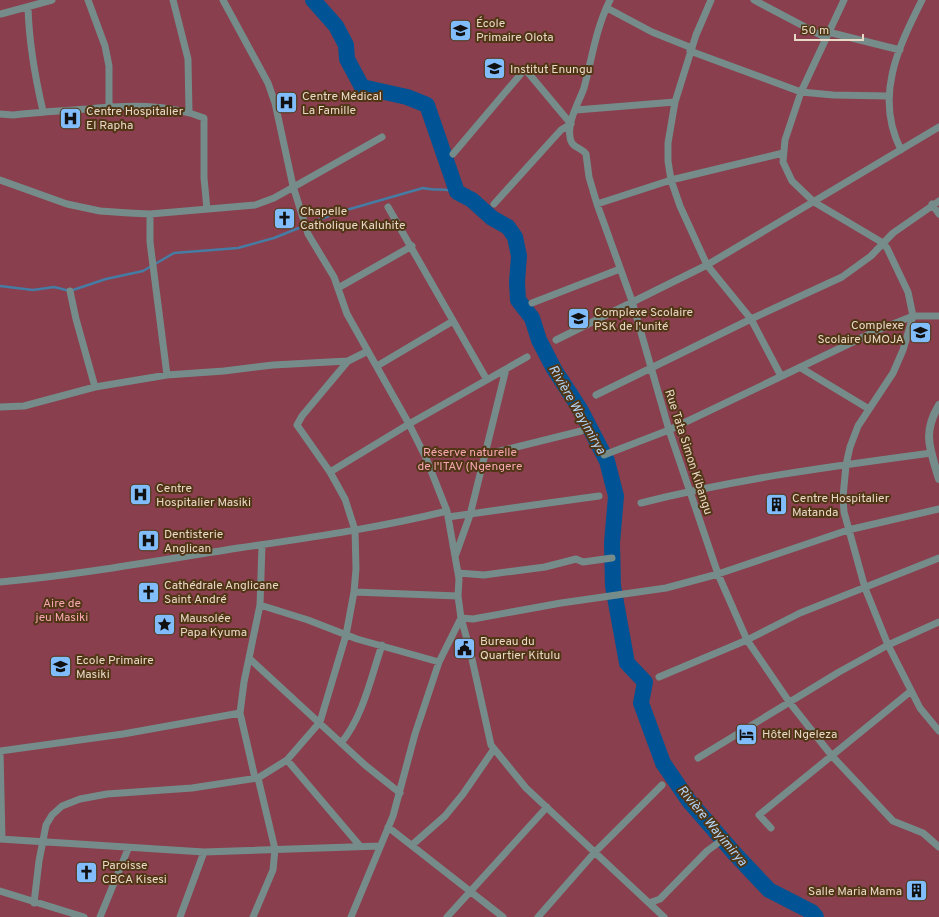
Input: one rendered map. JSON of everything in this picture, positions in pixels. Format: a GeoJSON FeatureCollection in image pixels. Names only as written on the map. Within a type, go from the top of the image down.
{"type":"FeatureCollection","features":[{"type":"Feature","properties":{"kind":"street"},"geometry":{"type":"LineString","coordinates":[[0,6],[0,15],[52,0]]}},
{"type":"Feature","properties":{"kind":"street"},"geometry":{"type":"LineString","coordinates":[[88,0],[105,46],[109,66],[109,106]]}},
{"type":"Feature","properties":{"kind":"street"},"geometry":{"type":"LineString","coordinates":[[173,0],[188,59],[189,112]]}},
{"type":"Feature","properties":{"kind":"street"},"geometry":{"type":"LineString","coordinates":[[223,0],[268,83],[276,103],[293,186],[308,234],[334,277],[348,314],[409,424],[426,458],[447,514],[456,554],[458,596],[461,618],[470,650],[491,745],[526,788],[664,917]]}},
{"type":"Feature","properties":{"kind":"street","name":"Rue Tata Simon Kibangu"},"geometry":{"type":"LineString","coordinates":[[610,0],[590,56],[584,87],[571,124],[569,136],[572,143],[586,154],[597,204],[632,302],[669,430],[718,574],[747,640],[790,703],[832,756],[892,821],[923,833],[939,847]]}},
{"type":"Feature","properties":{"kind":"street"},"geometry":{"type":"LineString","coordinates":[[711,0],[691,49],[675,102],[668,143],[671,180],[680,206],[707,264],[750,319],[781,376]]}},
{"type":"Feature","properties":{"kind":"street"},"geometry":{"type":"LineString","coordinates":[[754,0],[827,35],[900,50]]}},
{"type":"Feature","properties":{"kind":"street"},"geometry":{"type":"LineString","coordinates":[[844,0],[801,92],[785,140],[783,162],[792,181],[814,202],[883,243],[887,248],[908,292],[913,316],[903,350],[893,374],[858,426],[846,464],[843,496],[848,530],[865,588],[888,645],[920,708],[939,731]]}},
{"type":"Feature","properties":{"kind":"street"},"geometry":{"type":"LineString","coordinates":[[901,150],[892,129],[888,96],[889,84],[906,33],[922,0]]}},
{"type":"Feature","properties":{"kind":"street"},"geometry":{"type":"LineString","coordinates":[[28,7],[28,27],[37,84],[44,111]]}},
{"type":"Feature","properties":{"kind":"street"},"geometry":{"type":"LineString","coordinates":[[607,8],[652,32],[691,49],[801,92],[888,96]]}},
{"type":"Feature","properties":{"kind":"street"},"geometry":{"type":"LineString","coordinates":[[453,154],[524,69],[571,124],[561,130],[494,204]]}},
{"type":"Feature","properties":{"kind":"street"},"geometry":{"type":"LineString","coordinates":[[576,110],[675,102]]}},
{"type":"Feature","properties":{"kind":"street"},"geometry":{"type":"LineString","coordinates":[[0,114],[13,115],[109,106],[138,106],[189,112],[204,118],[204,178],[207,209]]}},
{"type":"Feature","properties":{"kind":"street"},"geometry":{"type":"LineString","coordinates":[[556,340],[707,264],[939,127]]}},
{"type":"Feature","properties":{"kind":"street"},"geometry":{"type":"LineString","coordinates":[[0,180],[67,204],[100,212],[150,214],[255,205],[274,198],[382,137]]}},
{"type":"Feature","properties":{"kind":"street"},"geometry":{"type":"LineString","coordinates":[[597,204],[671,180],[783,153]]}},
{"type":"Feature","properties":{"kind":"street"},"geometry":{"type":"LineString","coordinates":[[596,394],[750,319],[842,277],[871,256],[892,233],[936,202],[939,214]]}},
{"type":"Feature","properties":{"kind":"street"},"geometry":{"type":"LineString","coordinates":[[388,206],[487,380]]}},
{"type":"Feature","properties":{"kind":"street"},"geometry":{"type":"LineString","coordinates":[[150,214],[150,242],[167,375]]}},
{"type":"Feature","properties":{"kind":"street"},"geometry":{"type":"LineString","coordinates":[[338,288],[412,246]]}},
{"type":"Feature","properties":{"kind":"street"},"geometry":{"type":"LineString","coordinates":[[532,303],[620,269]]}},
{"type":"Feature","properties":{"kind":"street"},"geometry":{"type":"LineString","coordinates":[[70,291],[76,320],[95,387]]}},
{"type":"Feature","properties":{"kind":"street"},"geometry":{"type":"LineString","coordinates":[[604,455],[669,430],[878,330],[913,316],[939,316]]}},
{"type":"Feature","properties":{"kind":"street"},"geometry":{"type":"LineString","coordinates":[[377,366],[453,321]]}},
{"type":"Feature","properties":{"kind":"street"},"geometry":{"type":"LineString","coordinates":[[0,407],[24,406],[95,387],[167,375],[224,371],[273,365],[348,361],[368,351]]}},
{"type":"Feature","properties":{"kind":"street"},"geometry":{"type":"LineString","coordinates":[[330,472],[409,424],[527,357]]}},
{"type":"Feature","properties":{"kind":"street"},"geometry":{"type":"LineString","coordinates":[[34,903],[42,842],[46,826],[52,815],[62,806],[80,799],[126,792],[225,784],[257,778],[287,760],[320,722],[346,635],[354,592],[356,569],[355,530],[345,499],[330,472],[299,429],[298,422],[348,361]]}},
{"type":"Feature","properties":{"kind":"street"},"geometry":{"type":"LineString","coordinates":[[800,368],[869,409]]}},
{"type":"Feature","properties":{"kind":"street"},"geometry":{"type":"LineString","coordinates":[[456,554],[470,515],[506,369]]}},
{"type":"Feature","properties":{"kind":"street"},"geometry":{"type":"LineString","coordinates":[[939,405],[931,421],[928,432],[931,453],[939,479]]}},
{"type":"Feature","properties":{"kind":"street"},"geometry":{"type":"LineString","coordinates":[[484,455],[581,431]]}},
{"type":"Feature","properties":{"kind":"street"},"geometry":{"type":"LineString","coordinates":[[641,503],[690,491],[846,464],[931,453]]}},
{"type":"Feature","properties":{"kind":"street"},"geometry":{"type":"LineString","coordinates":[[0,582],[85,572],[262,545],[447,514],[470,515],[599,496]]}},
{"type":"Feature","properties":{"kind":"street"},"geometry":{"type":"LineString","coordinates":[[461,618],[473,619],[554,604],[666,588],[718,574],[848,530],[939,509]]}},
{"type":"Feature","properties":{"kind":"street"},"geometry":{"type":"LineString","coordinates":[[253,917],[273,870],[275,849],[240,713],[244,682],[260,605],[262,545]]}},
{"type":"Feature","properties":{"kind":"street"},"geometry":{"type":"LineString","coordinates":[[458,573],[484,575],[545,567],[576,559],[583,562],[612,558]]}},
{"type":"Feature","properties":{"kind":"street"},"geometry":{"type":"LineString","coordinates":[[659,677],[747,640],[800,613],[939,558]]}},
{"type":"Feature","properties":{"kind":"street"},"geometry":{"type":"LineString","coordinates":[[354,592],[458,596]]}},
{"type":"Feature","properties":{"kind":"street"},"geometry":{"type":"LineString","coordinates":[[260,605],[308,620],[346,635],[439,662]]}},
{"type":"Feature","properties":{"kind":"street"},"geometry":{"type":"LineString","coordinates":[[351,917],[388,827],[400,793],[415,734],[439,662],[461,618]]}},
{"type":"Feature","properties":{"kind":"street"},"geometry":{"type":"LineString","coordinates":[[698,758],[839,672],[888,645],[939,622]]}},
{"type":"Feature","properties":{"kind":"street"},"geometry":{"type":"LineString","coordinates":[[341,743],[360,712],[382,646]]}},
{"type":"Feature","properties":{"kind":"street"},"geometry":{"type":"LineString","coordinates":[[250,659],[341,743],[400,793]]}},
{"type":"Feature","properties":{"kind":"street"},"geometry":{"type":"LineString","coordinates":[[771,828],[759,815],[911,691]]}},
{"type":"Feature","properties":{"kind":"street"},"geometry":{"type":"LineString","coordinates":[[240,713],[123,734],[0,751],[1,839],[128,849],[204,852],[248,852],[275,849],[380,846]]}},
{"type":"Feature","properties":{"kind":"street"},"geometry":{"type":"LineString","coordinates":[[412,845],[445,816],[463,794],[494,749]]}},
{"type":"Feature","properties":{"kind":"street"},"geometry":{"type":"LineString","coordinates":[[287,760],[360,846]]}},
{"type":"Feature","properties":{"kind":"street"},"geometry":{"type":"LineString","coordinates":[[538,917],[595,852],[662,785]]}},
{"type":"Feature","properties":{"kind":"street"},"geometry":{"type":"LineString","coordinates":[[448,917],[547,807]]}},
{"type":"Feature","properties":{"kind":"street"},"geometry":{"type":"LineString","coordinates":[[388,827],[469,892],[503,917]]}},
{"type":"Feature","properties":{"kind":"street"},"geometry":{"type":"LineString","coordinates":[[650,903],[660,899],[707,851],[722,840]]}},
{"type":"Feature","properties":{"kind":"street"},"geometry":{"type":"LineString","coordinates":[[100,917],[128,849]]}},
{"type":"Feature","properties":{"kind":"street"},"geometry":{"type":"LineString","coordinates":[[180,917],[204,852]]}},
{"type":"Feature","properties":{"kind":"street"},"geometry":{"type":"LineString","coordinates":[[0,891],[34,903],[84,917]]}},
{"type":"Feature","properties":{"kind":"green space","name":"Réserve naturelle de l'ITAV (Ngengere"},"geometry":{"type":"Polygon","coordinates":[[[0,0],[939,0],[939,917],[0,917],[0,0]]]}},
{"type":"Feature","properties":{"kind":"waterway","name":"Rivière Wayimirya"},"geometry":{"type":"LineString","coordinates":[[313,0],[336,26],[346,45],[347,59],[362,87],[407,97],[427,105],[457,192],[472,200],[492,218],[508,227],[515,237],[519,256],[517,282],[518,300],[532,318],[539,340],[554,369],[580,409],[607,461],[616,496],[612,543],[613,586],[627,663],[645,682],[641,703],[663,763],[689,801],[735,854],[769,890],[812,912],[816,917]]}},
{"type":"Feature","properties":{"kind":"waterway"},"geometry":{"type":"LineString","coordinates":[[0,286],[33,290],[54,287],[70,291],[106,279],[143,271],[174,253],[238,248],[274,238],[336,213],[423,188],[457,192]]}},
{"type":"Feature","properties":{"kind":"place","name":"École Primaire Olota"},"geometry":{"type":"Point","coordinates":[460,30]}},
{"type":"Feature","properties":{"kind":"place","name":"Institut Enungu"},"geometry":{"type":"Point","coordinates":[495,69]}},
{"type":"Feature","properties":{"kind":"place","name":"Centre Médical La Famille"},"geometry":{"type":"Point","coordinates":[287,103]}},
{"type":"Feature","properties":{"kind":"place","name":"Centre Hospitalier El Rapha"},"geometry":{"type":"Point","coordinates":[71,118]}},
{"type":"Feature","properties":{"kind":"place","name":"Chapelle Catholique Kaluhite"},"geometry":{"type":"Point","coordinates":[285,218]}},
{"type":"Feature","properties":{"kind":"place","name":"Complexe Scolaire PSK de l'unité"},"geometry":{"type":"Point","coordinates":[579,319]}},
{"type":"Feature","properties":{"kind":"place","name":"Complexe Scolaire UMOJA"},"geometry":{"type":"Point","coordinates":[920,332]}},
{"type":"Feature","properties":{"kind":"place","name":"Centre Hospitalier Masiki"},"geometry":{"type":"Point","coordinates":[141,495]}},
{"type":"Feature","properties":{"kind":"place","name":"Centre Hospitalier Matanda"},"geometry":{"type":"Point","coordinates":[777,505]}},
{"type":"Feature","properties":{"kind":"place","name":"Dentisterie Anglican"},"geometry":{"type":"Point","coordinates":[149,541]}},
{"type":"Feature","properties":{"kind":"place","name":"Cathédrale Anglicane Saint André"},"geometry":{"type":"Point","coordinates":[149,592]}},
{"type":"Feature","properties":{"kind":"place","name":"Mausolée Papa Kyuma"},"geometry":{"type":"Point","coordinates":[164,625]}},
{"type":"Feature","properties":{"kind":"place","name":"Bureau du Quartier Kitulu"},"geometry":{"type":"Point","coordinates":[465,648]}},
{"type":"Feature","properties":{"kind":"place","name":"Ecole Primaire Masiki"},"geometry":{"type":"Point","coordinates":[61,667]}},
{"type":"Feature","properties":{"kind":"place","name":"Hôtel Ngeleza"},"geometry":{"type":"Point","coordinates":[747,734]}},
{"type":"Feature","properties":{"kind":"place","name":"Paroisse CBCA Kisesi"},"geometry":{"type":"Point","coordinates":[87,872]}},
{"type":"Feature","properties":{"kind":"place","name":"Salle Maria Mama"},"geometry":{"type":"Point","coordinates":[917,891]}},
{"type":"Feature","properties":{"kind":"park label","name":"Aire de jeu Masiki"},"geometry":{"type":"Point","coordinates":[62,610]}}]}
